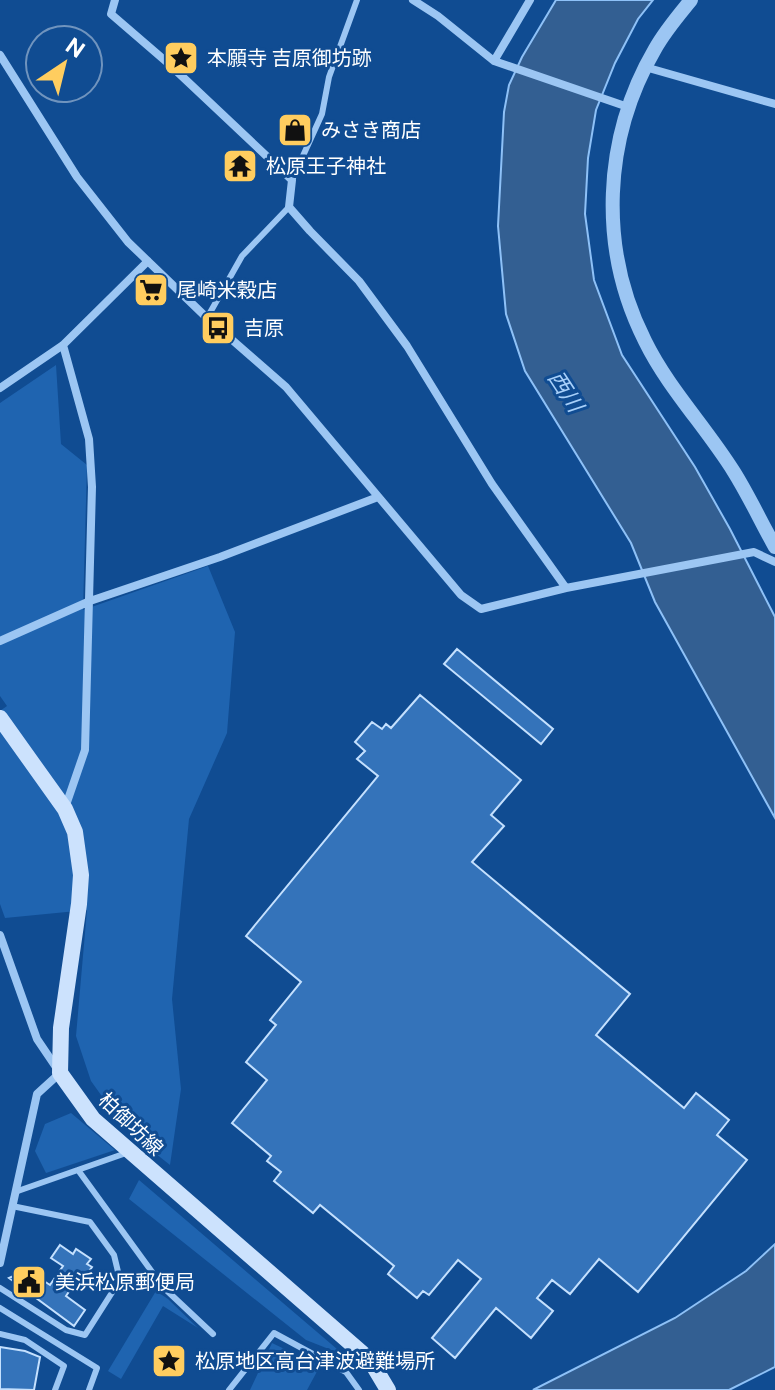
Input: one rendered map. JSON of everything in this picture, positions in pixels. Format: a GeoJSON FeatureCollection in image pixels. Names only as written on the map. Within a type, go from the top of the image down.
{"type":"FeatureCollection","features":[{"type":"Feature","properties":{"kind":"main road"},"geometry":{"type":"LineString","coordinates":[[0,718],[65,809],[75,832],[81,875],[61,1028],[60,1073]]}},
{"type":"Feature","properties":{"kind":"main road","name":"柏御坊線"},"geometry":{"type":"LineString","coordinates":[[60,1073],[93,1119],[370,1360],[388,1390]]}},
{"type":"Feature","properties":{"kind":"street"},"geometry":{"type":"LineString","coordinates":[[115,0],[111,14],[292,180],[289,207],[359,281],[407,346],[492,484],[566,588]]}},
{"type":"Feature","properties":{"kind":"street"},"geometry":{"type":"LineString","coordinates":[[413,0],[499,62],[628,107]]}},
{"type":"Feature","properties":{"kind":"street"},"geometry":{"type":"LineString","coordinates":[[499,62],[530,0]]}},
{"type":"Feature","properties":{"kind":"street"},"geometry":{"type":"LineString","coordinates":[[691,0],[670,25],[645,67],[619,137],[612,204],[617,255],[624,288],[645,342],[734,472],[775,547]]}},
{"type":"Feature","properties":{"kind":"street"},"geometry":{"type":"LineString","coordinates":[[0,55],[77,177],[128,242],[207,318],[286,387],[461,595],[481,609],[566,588],[754,552],[775,562]]}},
{"type":"Feature","properties":{"kind":"street"},"geometry":{"type":"LineString","coordinates":[[645,67],[775,104]]}},
{"type":"Feature","properties":{"kind":"street"},"geometry":{"type":"LineString","coordinates":[[0,388],[63,345],[148,261]]}},
{"type":"Feature","properties":{"kind":"street"},"geometry":{"type":"LineString","coordinates":[[63,345],[89,439],[92,487],[85,750],[65,809]]}},
{"type":"Feature","properties":{"kind":"street"},"geometry":{"type":"LineString","coordinates":[[0,641],[90,601],[220,557],[378,497]]}},
{"type":"Feature","properties":{"kind":"street"},"geometry":{"type":"LineString","coordinates":[[0,935],[37,1039],[60,1073],[37,1094],[0,1263]]}},
{"type":"Feature","properties":{"kind":"lane"},"geometry":{"type":"LineString","coordinates":[[292,180],[322,114],[329,77],[357,0]]}},
{"type":"Feature","properties":{"kind":"lane"},"geometry":{"type":"LineString","coordinates":[[207,318],[242,256],[289,207]]}},
{"type":"Feature","properties":{"kind":"lane"},"geometry":{"type":"LineString","coordinates":[[15,1192],[129,1152]]}},
{"type":"Feature","properties":{"kind":"lane"},"geometry":{"type":"LineString","coordinates":[[78,1170],[163,1287],[213,1334]]}},
{"type":"Feature","properties":{"kind":"lane"},"geometry":{"type":"LineString","coordinates":[[0,1288],[66,1330],[85,1335],[120,1280],[114,1255],[90,1222],[12,1206]]}},
{"type":"Feature","properties":{"kind":"lane"},"geometry":{"type":"LineString","coordinates":[[0,1308],[97,1368],[89,1390]]}},
{"type":"Feature","properties":{"kind":"lane"},"geometry":{"type":"LineString","coordinates":[[230,1389],[274,1333],[346,1372],[359,1390]]}},
{"type":"Feature","properties":{"kind":"lane"},"geometry":{"type":"LineString","coordinates":[[0,1334],[25,1340],[64,1366],[55,1390]]}},
{"type":"Feature","properties":{"kind":"shaded area"},"geometry":{"type":"Polygon","coordinates":[[[56,365],[61,444],[87,465],[83,610],[208,566],[235,632],[227,733],[189,819],[172,999],[181,1089],[170,1165],[126,1130],[91,1081],[76,1036],[87,910],[5,918],[0,904],[0,711],[7,706],[0,696],[0,403],[56,365]]]}},
{"type":"Feature","properties":{"kind":"shaded area"},"geometry":{"type":"Polygon","coordinates":[[[71,1113],[115,1150],[46,1173],[35,1151],[45,1124],[71,1113]]]}},
{"type":"Feature","properties":{"kind":"shaded area"},"geometry":{"type":"Polygon","coordinates":[[[139,1180],[344,1355],[306,1340],[129,1199],[139,1180]]]}},
{"type":"Feature","properties":{"kind":"shaded area"},"geometry":{"type":"Polygon","coordinates":[[[156,1291],[198,1328],[163,1306],[121,1379],[108,1371],[156,1291]]]}},
{"type":"Feature","properties":{"kind":"shaded area"},"geometry":{"type":"Polygon","coordinates":[[[272,1343],[320,1366],[307,1390],[250,1390],[272,1343]]]}},
{"type":"Feature","properties":{"kind":"water","name":"西川"},"geometry":{"type":"Polygon","coordinates":[[[556,0],[653,0],[638,19],[615,63],[596,110],[588,158],[585,214],[594,280],[622,355],[695,467],[775,617],[775,818],[655,602],[631,543],[525,371],[506,314],[498,226],[504,112],[509,85],[522,57],[556,0]]]}},
{"type":"Feature","properties":{"kind":"water"},"geometry":{"type":"Polygon","coordinates":[[[775,1244],[775,1367],[729,1390],[533,1390],[675,1318],[746,1271],[775,1244]]]}},
{"type":"Feature","properties":{"kind":"building"},"geometry":{"type":"Polygon","coordinates":[[[457,649],[553,729],[541,744],[444,664],[457,649]]]}},
{"type":"Feature","properties":{"kind":"building"},"geometry":{"type":"Polygon","coordinates":[[[420,695],[521,780],[491,815],[504,826],[472,862],[630,994],[596,1035],[684,1108],[696,1093],[729,1120],[717,1135],[747,1160],[638,1292],[599,1259],[570,1294],[552,1280],[537,1298],[553,1311],[531,1338],[496,1308],[455,1358],[432,1338],[481,1279],[458,1260],[429,1295],[423,1291],[417,1298],[388,1274],[394,1266],[320,1205],[313,1213],[274,1181],[281,1172],[267,1161],[271,1156],[232,1123],[267,1080],[246,1062],[276,1025],[270,1020],[301,982],[246,936],[378,776],[357,759],[365,751],[355,742],[372,722],[382,729],[386,724],[391,728],[420,695]]]}},
{"type":"Feature","properties":{"kind":"building"},"geometry":{"type":"Polygon","coordinates":[[[60,1245],[73,1254],[76,1249],[91,1259],[87,1264],[92,1267],[83,1280],[79,1277],[66,1296],[85,1310],[74,1326],[9,1278],[27,1270],[50,1285],[63,1266],[51,1258],[60,1245]]]}},
{"type":"Feature","properties":{"kind":"building"},"geometry":{"type":"Polygon","coordinates":[[[0,1347],[40,1357],[34,1390],[0,1389],[0,1347]]]}},
{"type":"Feature","properties":{"kind":"place","name":"本願寺 吉原御坊跡"},"geometry":{"type":"Point","coordinates":[181,58]}},
{"type":"Feature","properties":{"kind":"place","name":"みさき商店"},"geometry":{"type":"Point","coordinates":[295,130]}},
{"type":"Feature","properties":{"kind":"place","name":"松原王子神社"},"geometry":{"type":"Point","coordinates":[240,166]}},
{"type":"Feature","properties":{"kind":"place","name":"尾崎米穀店"},"geometry":{"type":"Point","coordinates":[151,290]}},
{"type":"Feature","properties":{"kind":"place","name":"吉原"},"geometry":{"type":"Point","coordinates":[218,328]}},
{"type":"Feature","properties":{"kind":"place","name":"美浜松原郵便局"},"geometry":{"type":"Point","coordinates":[29,1282]}},
{"type":"Feature","properties":{"kind":"place","name":"松原地区高台津波避難場所"},"geometry":{"type":"Point","coordinates":[169,1361]}}]}
